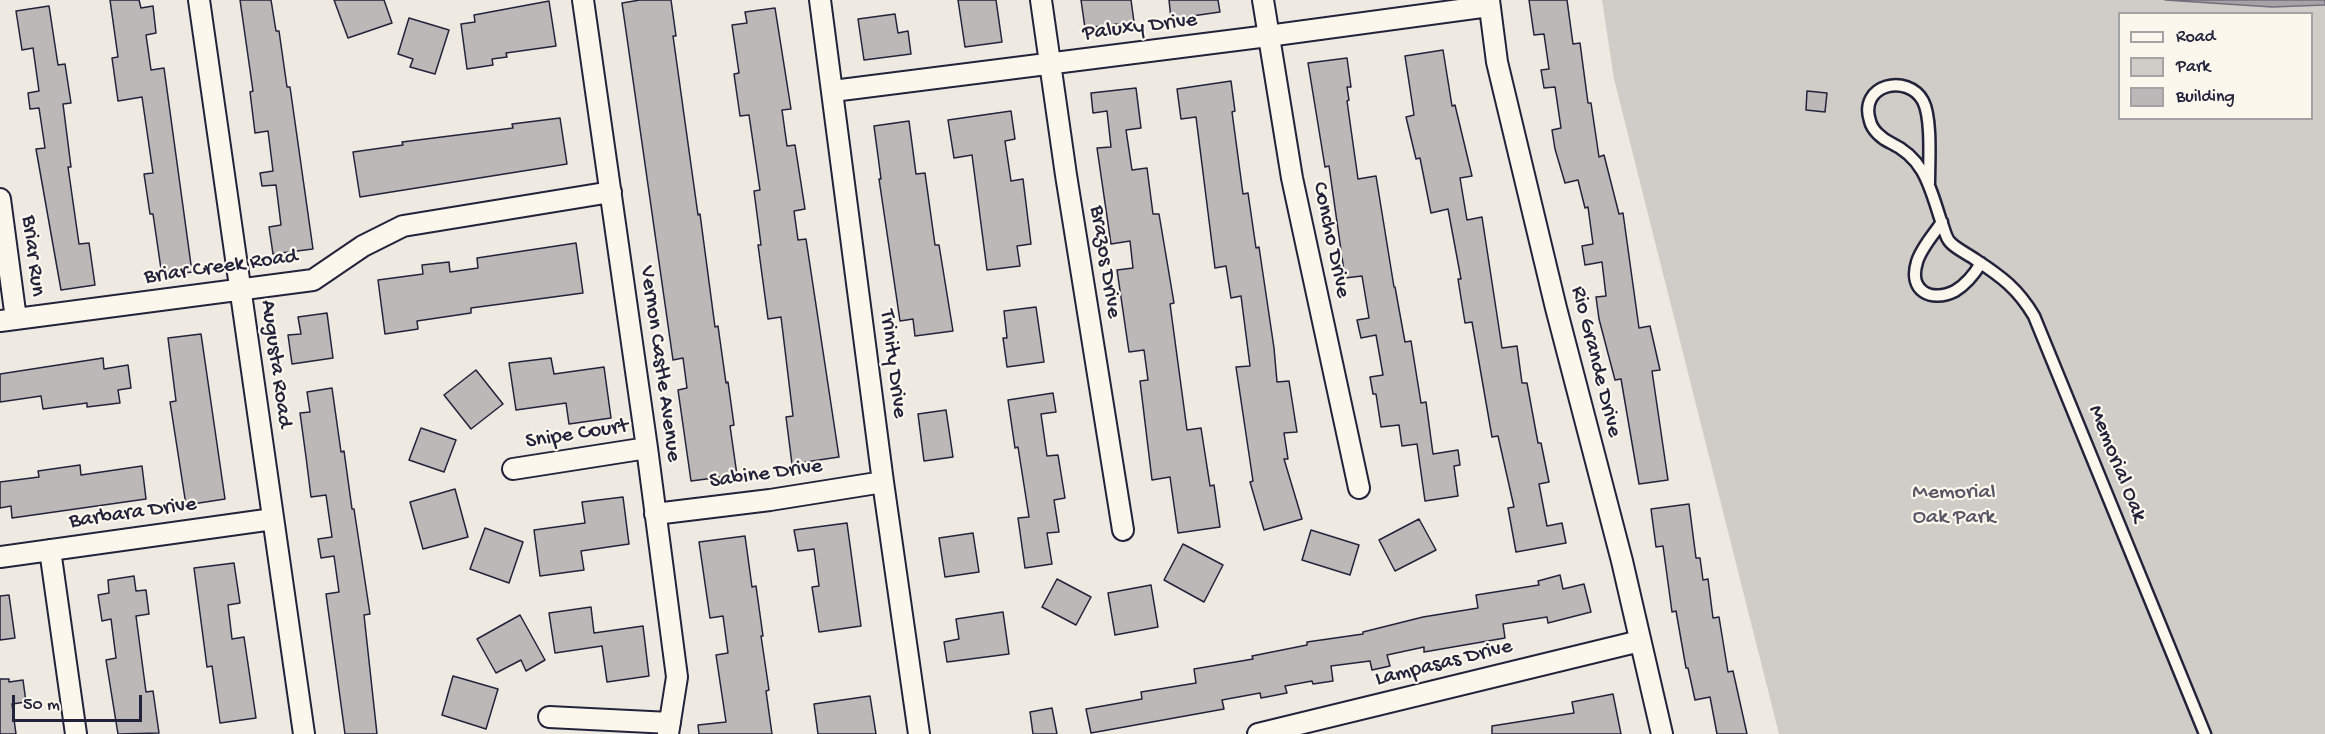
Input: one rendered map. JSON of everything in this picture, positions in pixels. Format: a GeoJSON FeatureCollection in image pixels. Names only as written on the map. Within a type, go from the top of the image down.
{"type":"FeatureCollection","features":[{"type":"Feature","properties":{"kind":"street","name":"Augusta Road"},"geometry":{"type":"LineString","coordinates":[[199,0],[304,734]]}},
{"type":"Feature","properties":{"kind":"street","name":"Vernon Castle Avenue"},"geometry":{"type":"LineString","coordinates":[[583,0],[677,677],[669,728]]}},
{"type":"Feature","properties":{"kind":"street","name":"Trinity Drive"},"geometry":{"type":"LineString","coordinates":[[820,0],[883,482],[919,734]]}},
{"type":"Feature","properties":{"kind":"street","name":"Brazos Drive"},"geometry":{"type":"LineString","coordinates":[[1041,0],[1123,530]]}},
{"type":"Feature","properties":{"kind":"street","name":"Concho Drive"},"geometry":{"type":"LineString","coordinates":[[1263,0],[1292,178],[1359,488]]}},
{"type":"Feature","properties":{"kind":"street","name":"Paluxy Drive"},"geometry":{"type":"LineString","coordinates":[[833,91],[1268,36],[1489,3]]}},
{"type":"Feature","properties":{"kind":"street","name":"Rio Grande Drive"},"geometry":{"type":"LineString","coordinates":[[1489,3],[1497,62],[1556,308],[1622,561],[1662,734]]}},
{"type":"Feature","properties":{"kind":"street","name":"Briar Creek Road"},"geometry":{"type":"LineString","coordinates":[[8,320],[313,280],[363,246],[403,226],[611,192]]}},
{"type":"Feature","properties":{"kind":"street","name":"Briar Run"},"geometry":{"type":"LineString","coordinates":[[0,199],[8,320]]}},
{"type":"Feature","properties":{"kind":"street","name":"Snipe Court"},"geometry":{"type":"LineString","coordinates":[[513,469],[647,448]]}},
{"type":"Feature","properties":{"kind":"street","name":"Sabine Drive"},"geometry":{"type":"LineString","coordinates":[[655,513],[770,500],[883,482]]}},
{"type":"Feature","properties":{"kind":"street","name":"Barbara Drive"},"geometry":{"type":"LineString","coordinates":[[0,557],[273,519]]}},
{"type":"Feature","properties":{"kind":"street"},"geometry":{"type":"LineString","coordinates":[[50,550],[76,734]]}},
{"type":"Feature","properties":{"kind":"street","name":"Lampasas Drive"},"geometry":{"type":"LineString","coordinates":[[1258,734],[1640,641]]}},
{"type":"Feature","properties":{"kind":"street"},"geometry":{"type":"LineString","coordinates":[[549,717],[669,728]]}},
{"type":"Feature","properties":{"kind":"lane"},"geometry":{"type":"LineString","coordinates":[[1929,183],[1929,132],[1924,103],[1917,93],[1908,88],[1894,85],[1875,91],[1869,99],[1866,110],[1872,128],[1913,159],[1929,183],[1942,222],[1917,261],[1915,280],[1919,290],[1927,294],[1938,295],[1957,290],[1981,263]]}},
{"type":"Feature","properties":{"kind":"lane","name":"Memorial Oak"},"geometry":{"type":"LineString","coordinates":[[1942,222],[1949,241],[2003,278],[2022,296],[2034,316],[2205,734]]}},
{"type":"Feature","properties":{"kind":"green space","name":"Memorial Oak Park"},"geometry":{"type":"Polygon","coordinates":[[[1602,0],[2325,0],[2325,734],[1779,734],[1614,79],[1602,0]]]}},
{"type":"Feature","properties":{"kind":"shaded area"},"geometry":{"type":"Polygon","coordinates":[[[2165,0],[2325,0],[2325,5],[2272,7],[2165,0]]]}},
{"type":"Feature","properties":{"kind":"building"},"geometry":{"type":"Polygon","coordinates":[[[110,0],[139,0],[141,8],[153,6],[156,33],[146,35],[151,70],[164,68],[192,272],[162,276],[153,214],[150,214],[144,174],[153,173],[142,97],[118,101],[112,58],[118,57],[110,0]]]}},
{"type":"Feature","properties":{"kind":"building"},"geometry":{"type":"Polygon","coordinates":[[[240,0],[271,0],[276,31],[279,31],[287,87],[290,87],[313,249],[273,254],[269,227],[281,225],[276,185],[262,186],[260,173],[273,171],[268,131],[255,133],[250,92],[253,91],[240,0]]]}},
{"type":"Feature","properties":{"kind":"building"},"geometry":{"type":"Polygon","coordinates":[[[334,0],[384,0],[392,23],[348,38],[334,0]]]}},
{"type":"Feature","properties":{"kind":"building"},"geometry":{"type":"Polygon","coordinates":[[[640,0],[671,0],[676,36],[673,36],[698,215],[700,214],[715,327],[718,326],[734,425],[730,426],[737,475],[691,481],[678,390],[687,388],[683,358],[673,360],[622,3],[640,0]]]}},
{"type":"Feature","properties":{"kind":"building"},"geometry":{"type":"Polygon","coordinates":[[[958,0],[996,0],[1002,42],[965,47],[958,0]]]}},
{"type":"Feature","properties":{"kind":"building"},"geometry":{"type":"Polygon","coordinates":[[[1081,0],[1131,0],[1134,22],[1085,28],[1081,0]]]}},
{"type":"Feature","properties":{"kind":"building"},"geometry":{"type":"Polygon","coordinates":[[[1169,0],[1218,0],[1220,12],[1171,19],[1169,0]]]}},
{"type":"Feature","properties":{"kind":"building"},"geometry":{"type":"Polygon","coordinates":[[[1529,0],[1567,0],[1573,44],[1580,43],[1588,103],[1591,103],[1599,157],[1604,155],[1619,214],[1623,213],[1639,328],[1650,326],[1660,370],[1652,371],[1668,480],[1639,484],[1621,379],[1615,380],[1599,319],[1596,297],[1606,296],[1602,262],[1585,265],[1582,246],[1593,244],[1588,207],[1585,208],[1578,180],[1565,183],[1555,149],[1552,130],[1561,128],[1555,87],[1544,88],[1541,70],[1549,69],[1544,34],[1534,35],[1529,0]]]}},
{"type":"Feature","properties":{"kind":"building"},"geometry":{"type":"Polygon","coordinates":[[[549,1],[556,46],[506,53],[507,57],[492,59],[493,65],[467,69],[461,24],[475,22],[474,15],[549,1]]]}},
{"type":"Feature","properties":{"kind":"building"},"geometry":{"type":"Polygon","coordinates":[[[49,6],[58,65],[65,64],[71,103],[63,104],[71,167],[68,167],[79,244],[89,243],[95,285],[61,290],[36,149],[45,148],[39,108],[30,109],[28,93],[39,91],[33,48],[22,50],[16,11],[49,6]]]}},
{"type":"Feature","properties":{"kind":"building"},"geometry":{"type":"Polygon","coordinates":[[[775,8],[791,109],[782,110],[787,146],[795,145],[805,209],[794,211],[798,240],[806,239],[839,457],[792,464],[786,417],[793,416],[781,317],[768,319],[758,245],[761,245],[754,191],[760,190],[749,115],[740,116],[734,74],[739,73],[732,25],[747,23],[745,12],[775,8]]]}},
{"type":"Feature","properties":{"kind":"building"},"geometry":{"type":"Polygon","coordinates":[[[895,14],[898,33],[908,31],[911,54],[864,60],[858,19],[895,14]]]}},
{"type":"Feature","properties":{"kind":"building"},"geometry":{"type":"Polygon","coordinates":[[[409,18],[449,30],[435,74],[410,67],[413,59],[398,54],[409,18]]]}},
{"type":"Feature","properties":{"kind":"building"},"geometry":{"type":"Polygon","coordinates":[[[1443,50],[1452,106],[1455,105],[1472,176],[1460,178],[1467,220],[1482,217],[1502,348],[1517,346],[1522,383],[1527,383],[1538,443],[1541,443],[1549,482],[1539,484],[1547,526],[1562,523],[1566,543],[1516,552],[1508,508],[1514,507],[1498,436],[1492,437],[1472,322],[1465,323],[1458,279],[1461,279],[1448,209],[1431,213],[1420,158],[1416,159],[1406,117],[1414,115],[1405,56],[1443,50]]]}},
{"type":"Feature","properties":{"kind":"building"},"geometry":{"type":"Polygon","coordinates":[[[1347,58],[1351,87],[1347,87],[1349,100],[1347,101],[1358,179],[1376,176],[1405,342],[1411,341],[1421,403],[1426,402],[1433,454],[1458,450],[1460,465],[1454,466],[1458,496],[1425,501],[1417,444],[1402,446],[1399,425],[1381,427],[1376,394],[1373,394],[1370,377],[1383,375],[1376,335],[1361,338],[1357,320],[1369,318],[1362,276],[1345,278],[1329,166],[1325,167],[1308,63],[1347,58]]]}},
{"type":"Feature","properties":{"kind":"building"},"geometry":{"type":"Polygon","coordinates":[[[1231,81],[1235,111],[1232,112],[1243,194],[1248,193],[1256,248],[1259,247],[1277,382],[1289,381],[1297,432],[1284,433],[1288,459],[1284,459],[1302,519],[1264,530],[1250,482],[1253,481],[1236,367],[1250,366],[1241,296],[1231,298],[1226,266],[1215,268],[1196,117],[1181,119],[1177,89],[1231,81]]]}},
{"type":"Feature","properties":{"kind":"building"},"geometry":{"type":"Polygon","coordinates":[[[1136,88],[1141,128],[1126,130],[1132,170],[1147,168],[1153,214],[1159,214],[1174,303],[1170,304],[1187,430],[1201,428],[1210,486],[1214,485],[1220,527],[1178,533],[1170,477],[1152,480],[1140,381],[1148,380],[1144,350],[1129,352],[1117,270],[1133,268],[1130,241],[1111,244],[1097,148],[1111,147],[1107,111],[1093,113],[1091,93],[1136,88]]]}},
{"type":"Feature","properties":{"kind":"building"},"geometry":{"type":"Polygon","coordinates":[[[1807,91],[1827,93],[1825,112],[1806,110],[1807,91]]]}},
{"type":"Feature","properties":{"kind":"building"},"geometry":{"type":"Polygon","coordinates":[[[1011,111],[1015,139],[1005,141],[1011,181],[1023,179],[1031,244],[1017,246],[1020,266],[987,270],[972,155],[954,158],[948,120],[1011,111]]]}},
{"type":"Feature","properties":{"kind":"building"},"geometry":{"type":"Polygon","coordinates":[[[560,118],[567,164],[360,197],[353,152],[403,145],[402,142],[513,128],[512,124],[560,118]]]}},
{"type":"Feature","properties":{"kind":"building"},"geometry":{"type":"Polygon","coordinates":[[[909,121],[916,174],[925,173],[935,245],[939,245],[953,331],[915,336],[913,319],[900,321],[879,179],[881,179],[874,126],[909,121]]]}},
{"type":"Feature","properties":{"kind":"building"},"geometry":{"type":"Polygon","coordinates":[[[576,243],[583,293],[471,308],[471,313],[417,321],[418,329],[385,334],[378,280],[423,274],[422,265],[449,262],[450,272],[478,268],[477,258],[576,243]]]}},
{"type":"Feature","properties":{"kind":"building"},"geometry":{"type":"Polygon","coordinates":[[[1036,307],[1044,362],[1007,367],[1003,338],[1007,338],[1004,311],[1036,307]]]}},
{"type":"Feature","properties":{"kind":"building"},"geometry":{"type":"Polygon","coordinates":[[[327,313],[333,358],[292,364],[288,335],[301,334],[298,317],[327,313]]]}},
{"type":"Feature","properties":{"kind":"building"},"geometry":{"type":"Polygon","coordinates":[[[201,334],[225,499],[186,505],[170,402],[176,401],[168,338],[201,334]]]}},
{"type":"Feature","properties":{"kind":"building"},"geometry":{"type":"Polygon","coordinates":[[[103,358],[104,369],[128,365],[131,388],[118,390],[120,403],[87,407],[87,403],[43,409],[41,396],[0,402],[0,374],[103,358]]]}},
{"type":"Feature","properties":{"kind":"building"},"geometry":{"type":"Polygon","coordinates":[[[551,358],[554,374],[604,367],[611,418],[569,424],[566,403],[516,410],[509,363],[551,358]]]}},
{"type":"Feature","properties":{"kind":"building"},"geometry":{"type":"Polygon","coordinates":[[[476,370],[503,404],[471,429],[444,395],[476,370]]]}},
{"type":"Feature","properties":{"kind":"building"},"geometry":{"type":"Polygon","coordinates":[[[332,388],[370,614],[364,615],[377,734],[345,734],[326,594],[339,592],[334,556],[321,558],[318,539],[332,537],[326,495],[311,497],[300,413],[310,412],[307,392],[332,388]]]}},
{"type":"Feature","properties":{"kind":"building"},"geometry":{"type":"Polygon","coordinates":[[[1053,393],[1056,412],[1041,414],[1047,456],[1058,455],[1065,498],[1054,500],[1059,532],[1047,533],[1052,564],[1025,568],[1018,518],[1029,517],[1008,400],[1053,393]]]}},
{"type":"Feature","properties":{"kind":"building"},"geometry":{"type":"Polygon","coordinates":[[[946,410],[953,457],[924,461],[918,414],[946,410]]]}},
{"type":"Feature","properties":{"kind":"building"},"geometry":{"type":"Polygon","coordinates":[[[421,428],[456,440],[444,472],[409,460],[421,428]]]}},
{"type":"Feature","properties":{"kind":"building"},"geometry":{"type":"Polygon","coordinates":[[[80,465],[81,475],[142,466],[146,499],[12,518],[11,506],[0,508],[0,482],[39,477],[38,471],[80,465]]]}},
{"type":"Feature","properties":{"kind":"building"},"geometry":{"type":"Polygon","coordinates":[[[455,489],[468,537],[423,549],[410,502],[455,489]]]}},
{"type":"Feature","properties":{"kind":"building"},"geometry":{"type":"Polygon","coordinates":[[[623,497],[629,544],[581,551],[584,570],[540,576],[534,530],[585,523],[582,502],[623,497]]]}},
{"type":"Feature","properties":{"kind":"building"},"geometry":{"type":"Polygon","coordinates":[[[1689,504],[1696,558],[1700,558],[1703,580],[1708,579],[1713,618],[1719,617],[1728,672],[1733,671],[1747,734],[1717,734],[1710,697],[1695,700],[1688,668],[1686,668],[1676,611],[1672,612],[1663,546],[1656,547],[1651,509],[1689,504]]]}},
{"type":"Feature","properties":{"kind":"building"},"geometry":{"type":"Polygon","coordinates":[[[1419,519],[1436,550],[1395,571],[1379,540],[1419,519]]]}},
{"type":"Feature","properties":{"kind":"building"},"geometry":{"type":"Polygon","coordinates":[[[847,523],[861,626],[819,632],[812,587],[819,586],[814,549],[798,551],[794,530],[847,523]]]}},
{"type":"Feature","properties":{"kind":"building"},"geometry":{"type":"Polygon","coordinates":[[[485,528],[523,542],[509,583],[470,569],[485,528]]]}},
{"type":"Feature","properties":{"kind":"building"},"geometry":{"type":"Polygon","coordinates":[[[1311,530],[1359,545],[1350,575],[1302,560],[1311,530]]]}},
{"type":"Feature","properties":{"kind":"building"},"geometry":{"type":"Polygon","coordinates":[[[973,533],[979,572],[945,577],[939,538],[973,533]]]}},
{"type":"Feature","properties":{"kind":"building"},"geometry":{"type":"Polygon","coordinates":[[[745,536],[752,587],[756,586],[763,636],[761,636],[769,690],[766,691],[772,734],[699,734],[698,725],[726,722],[716,655],[728,653],[723,616],[710,618],[699,542],[745,536]]]}},
{"type":"Feature","properties":{"kind":"building"},"geometry":{"type":"Polygon","coordinates":[[[1183,544],[1223,565],[1204,602],[1164,580],[1183,544]]]}},
{"type":"Feature","properties":{"kind":"building"},"geometry":{"type":"Polygon","coordinates":[[[234,563],[240,603],[228,605],[232,639],[244,637],[256,718],[220,723],[212,666],[207,667],[194,568],[234,563]]]}},
{"type":"Feature","properties":{"kind":"building"},"geometry":{"type":"Polygon","coordinates":[[[1560,575],[1563,589],[1584,584],[1591,612],[1548,623],[1547,617],[1503,624],[1505,638],[1424,652],[1424,647],[1387,655],[1390,666],[1372,670],[1370,661],[1331,666],[1333,681],[1313,684],[1312,681],[1285,686],[1287,693],[1261,698],[1260,693],[1222,700],[1224,709],[1091,733],[1086,709],[1142,699],[1141,692],[1196,683],[1194,669],[1253,659],[1252,656],[1307,645],[1307,642],[1363,634],[1363,632],[1423,617],[1478,608],[1476,595],[1539,585],[1538,581],[1560,575]]]}},
{"type":"Feature","properties":{"kind":"building"},"geometry":{"type":"Polygon","coordinates":[[[134,576],[136,591],[146,590],[149,614],[136,616],[146,692],[153,691],[159,733],[118,734],[106,660],[116,658],[111,619],[102,621],[98,595],[109,593],[108,580],[134,576]]]}},
{"type":"Feature","properties":{"kind":"building"},"geometry":{"type":"Polygon","coordinates":[[[1057,579],[1091,597],[1076,625],[1042,607],[1057,579]]]}},
{"type":"Feature","properties":{"kind":"building"},"geometry":{"type":"Polygon","coordinates":[[[1151,585],[1158,627],[1115,635],[1108,593],[1151,585]]]}},
{"type":"Feature","properties":{"kind":"building"},"geometry":{"type":"Polygon","coordinates":[[[9,595],[15,638],[0,640],[0,596],[9,595]]]}},
{"type":"Feature","properties":{"kind":"building"},"geometry":{"type":"Polygon","coordinates":[[[591,607],[594,633],[643,626],[649,676],[607,682],[602,646],[555,653],[549,613],[591,607]]]}},
{"type":"Feature","properties":{"kind":"building"},"geometry":{"type":"Polygon","coordinates":[[[1003,612],[1009,654],[947,662],[944,642],[959,639],[956,619],[1003,612]]]}},
{"type":"Feature","properties":{"kind":"building"},"geometry":{"type":"Polygon","coordinates":[[[520,615],[545,660],[526,671],[521,660],[496,673],[477,639],[520,615]]]}},
{"type":"Feature","properties":{"kind":"building"},"geometry":{"type":"Polygon","coordinates":[[[453,676],[498,689],[486,729],[442,715],[453,676]]]}},
{"type":"Feature","properties":{"kind":"building"},"geometry":{"type":"Polygon","coordinates":[[[0,679],[9,679],[9,682],[23,680],[26,702],[12,704],[16,734],[0,734],[0,679]]]}},
{"type":"Feature","properties":{"kind":"building"},"geometry":{"type":"Polygon","coordinates":[[[1613,694],[1621,734],[1492,734],[1492,726],[1574,713],[1572,702],[1613,694]]]}},
{"type":"Feature","properties":{"kind":"building"},"geometry":{"type":"Polygon","coordinates":[[[870,696],[876,734],[818,734],[814,704],[870,696]]]}},
{"type":"Feature","properties":{"kind":"building"},"geometry":{"type":"Polygon","coordinates":[[[1052,708],[1057,734],[1033,734],[1030,712],[1052,708]]]}}]}
